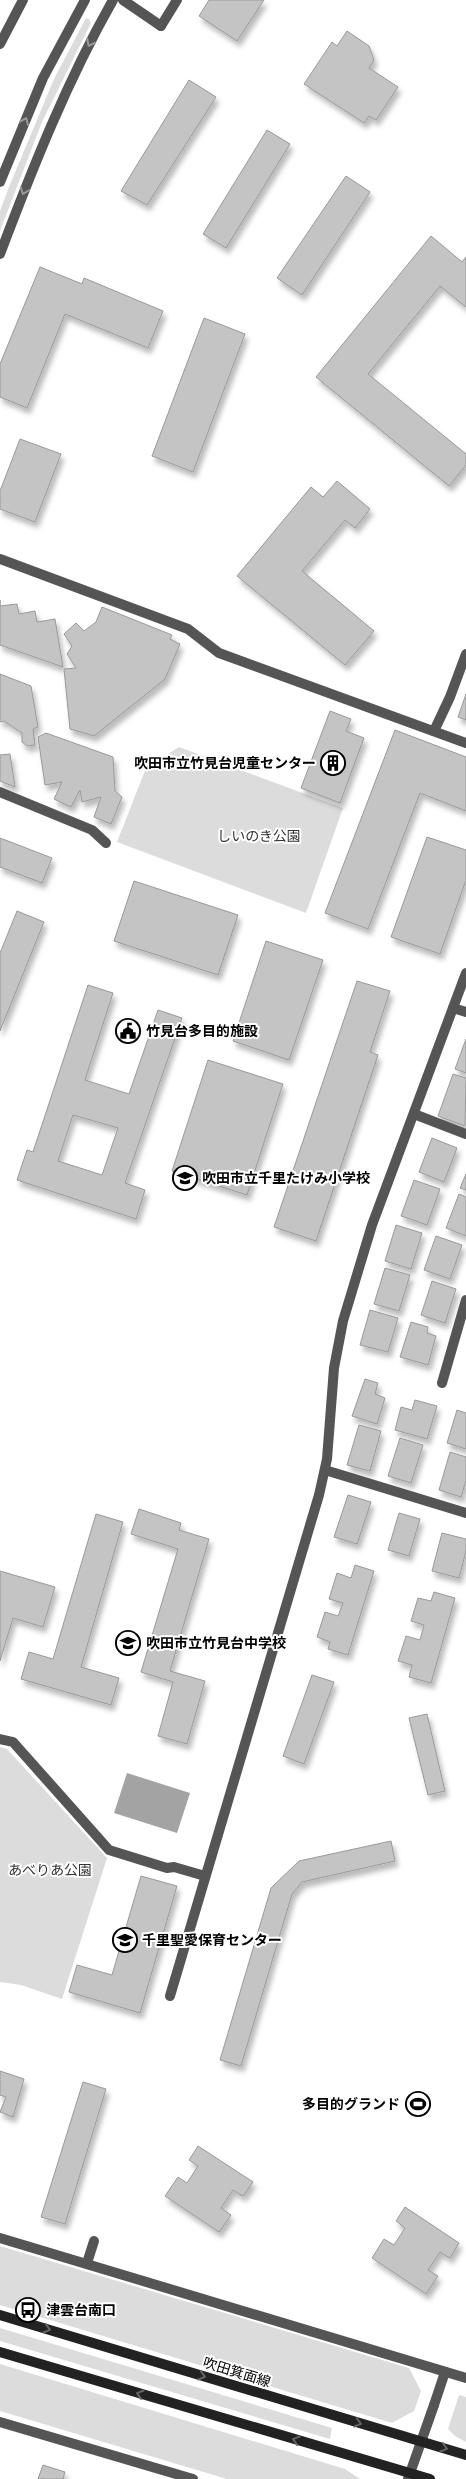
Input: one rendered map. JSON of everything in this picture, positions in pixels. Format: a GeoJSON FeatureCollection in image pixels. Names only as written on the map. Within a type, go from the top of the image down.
{"type":"FeatureCollection","features":[{"type":"Feature","properties":{"kind":"main road","name":"吹田箕面線"},"geometry":{"type":"LineString","coordinates":[[0,2315],[466,2455]]}},
{"type":"Feature","properties":{"kind":"main road"},"geometry":{"type":"LineString","coordinates":[[0,2352],[409,2476],[430,2479]]}},
{"type":"Feature","properties":{"kind":"street"},"geometry":{"type":"LineString","coordinates":[[0,44],[23,0]]}},
{"type":"Feature","properties":{"kind":"street"},"geometry":{"type":"LineString","coordinates":[[0,182],[44,78],[85,0]]}},
{"type":"Feature","properties":{"kind":"street"},"geometry":{"type":"LineString","coordinates":[[0,254],[31,172],[67,88],[113,0]]}},
{"type":"Feature","properties":{"kind":"street"},"geometry":{"type":"LineString","coordinates":[[123,0],[161,26],[177,0]]}},
{"type":"Feature","properties":{"kind":"street"},"geometry":{"type":"LineString","coordinates":[[0,559],[188,629],[219,653],[466,743]]}},
{"type":"Feature","properties":{"kind":"street"},"geometry":{"type":"LineString","coordinates":[[434,731],[450,697],[466,654]]}},
{"type":"Feature","properties":{"kind":"street"},"geometry":{"type":"LineString","coordinates":[[0,792],[92,830],[106,843]]}},
{"type":"Feature","properties":{"kind":"street"},"geometry":{"type":"LineString","coordinates":[[170,1996],[308,1534],[325,1470],[334,1368],[343,1322],[372,1225],[466,973]]}},
{"type":"Feature","properties":{"kind":"street"},"geometry":{"type":"LineString","coordinates":[[453,1008],[466,1012]]}},
{"type":"Feature","properties":{"kind":"street"},"geometry":{"type":"LineString","coordinates":[[414,1114],[466,1134]]}},
{"type":"Feature","properties":{"kind":"street"},"geometry":{"type":"LineString","coordinates":[[442,1382],[466,1300]]}},
{"type":"Feature","properties":{"kind":"street"},"geometry":{"type":"LineString","coordinates":[[325,1470],[466,1513]]}},
{"type":"Feature","properties":{"kind":"street"},"geometry":{"type":"LineString","coordinates":[[0,1739],[13,1742],[109,1850],[167,1868],[174,1867],[205,1876]]}},
{"type":"Feature","properties":{"kind":"street"},"geometry":{"type":"LineString","coordinates":[[0,2238],[466,2378]]}},
{"type":"Feature","properties":{"kind":"street"},"geometry":{"type":"LineString","coordinates":[[87,2263],[94,2241]]}},
{"type":"Feature","properties":{"kind":"street"},"geometry":{"type":"LineString","coordinates":[[409,2476],[445,2372]]}},
{"type":"Feature","properties":{"kind":"street"},"geometry":{"type":"LineString","coordinates":[[0,2422],[193,2479]]}},
{"type":"Feature","properties":{"kind":"green space"},"geometry":{"type":"Polygon","coordinates":[[[86,18],[91,23],[42,122],[0,231],[0,211],[9,187],[54,79],[86,18]]]}},
{"type":"Feature","properties":{"kind":"green space","name":"しいのき公園"},"geometry":{"type":"Polygon","coordinates":[[[179,747],[343,808],[306,913],[117,842],[146,768],[179,747]]]}},
{"type":"Feature","properties":{"kind":"green space","name":"あべりあ公園"},"geometry":{"type":"Polygon","coordinates":[[[0,1747],[7,1749],[107,1858],[62,1999],[21,1985],[0,1982],[0,1747]]]}},
{"type":"Feature","properties":{"kind":"green space"},"geometry":{"type":"Polygon","coordinates":[[[0,2246],[409,2368],[421,2391],[414,2411],[392,2423],[0,2305],[0,2246]]]}},
{"type":"Feature","properties":{"kind":"green space"},"geometry":{"type":"Polygon","coordinates":[[[0,2328],[332,2428],[330,2439],[0,2341],[0,2328]]]}},
{"type":"Feature","properties":{"kind":"green space"},"geometry":{"type":"Polygon","coordinates":[[[0,2364],[345,2469],[360,2479],[227,2479],[0,2411],[0,2364]]]}},
{"type":"Feature","properties":{"kind":"green space"},"geometry":{"type":"Polygon","coordinates":[[[459,2395],[466,2397],[466,2442],[455,2436],[448,2429],[459,2395]]]}},
{"type":"Feature","properties":{"kind":"shaded area"},"geometry":{"type":"Polygon","coordinates":[[[127,1773],[190,1793],[177,1833],[114,1813],[127,1773]]]}},
{"type":"Feature","properties":{"kind":"building"},"geometry":{"type":"Polygon","coordinates":[[[209,0],[264,0],[237,41],[199,16],[209,0]]]}},
{"type":"Feature","properties":{"kind":"building"},"geometry":{"type":"Polygon","coordinates":[[[347,31],[369,46],[374,60],[369,68],[398,87],[376,120],[369,116],[364,123],[304,84],[332,42],[337,46],[347,31]]]}},
{"type":"Feature","properties":{"kind":"building"},"geometry":{"type":"Polygon","coordinates":[[[189,80],[216,97],[147,205],[121,191],[189,80]]]}},
{"type":"Feature","properties":{"kind":"building"},"geometry":{"type":"Polygon","coordinates":[[[267,130],[290,144],[226,248],[203,234],[267,130]]]}},
{"type":"Feature","properties":{"kind":"building"},"geometry":{"type":"Polygon","coordinates":[[[346,176],[370,192],[302,295],[277,278],[346,176]]]}},
{"type":"Feature","properties":{"kind":"building"},"geometry":{"type":"Polygon","coordinates":[[[431,236],[462,262],[466,257],[466,307],[440,286],[368,374],[466,454],[466,465],[449,486],[316,377],[431,236]]]}},
{"type":"Feature","properties":{"kind":"building"},"geometry":{"type":"Polygon","coordinates":[[[40,267],[82,284],[84,278],[163,311],[148,348],[65,314],[27,408],[0,397],[0,364],[40,267]]]}},
{"type":"Feature","properties":{"kind":"building"},"geometry":{"type":"Polygon","coordinates":[[[204,318],[245,334],[193,472],[152,456],[204,318]]]}},
{"type":"Feature","properties":{"kind":"building"},"geometry":{"type":"Polygon","coordinates":[[[20,439],[61,454],[35,522],[0,509],[0,491],[20,439]]]}},
{"type":"Feature","properties":{"kind":"building"},"geometry":{"type":"Polygon","coordinates":[[[337,481],[370,509],[355,528],[345,520],[302,571],[374,631],[345,665],[237,576],[311,487],[323,497],[337,481]]]}},
{"type":"Feature","properties":{"kind":"building"},"geometry":{"type":"Polygon","coordinates":[[[17,604],[19,614],[35,611],[37,622],[55,619],[63,667],[0,645],[0,606],[17,604]]]}},
{"type":"Feature","properties":{"kind":"building"},"geometry":{"type":"Polygon","coordinates":[[[102,607],[172,635],[170,639],[180,644],[165,679],[94,736],[70,729],[64,669],[76,668],[67,654],[72,646],[64,634],[76,623],[84,631],[96,622],[102,607]]]}},
{"type":"Feature","properties":{"kind":"building"},"geometry":{"type":"Polygon","coordinates":[[[0,674],[31,686],[38,727],[33,729],[35,745],[27,746],[22,742],[22,733],[4,721],[0,722],[0,674]]]}},
{"type":"Feature","properties":{"kind":"building"},"geometry":{"type":"Polygon","coordinates":[[[466,694],[466,720],[458,717],[466,694]]]}},
{"type":"Feature","properties":{"kind":"building","name":"吹田市立竹見台児童センター"},"geometry":{"type":"Polygon","coordinates":[[[330,711],[351,719],[346,731],[364,738],[340,803],[301,788],[330,711]]]}},
{"type":"Feature","properties":{"kind":"building"},"geometry":{"type":"Polygon","coordinates":[[[395,730],[466,757],[466,811],[420,793],[368,929],[325,913],[395,730]]]}},
{"type":"Feature","properties":{"kind":"building"},"geometry":{"type":"Polygon","coordinates":[[[46,733],[113,757],[115,791],[122,797],[111,824],[94,817],[101,797],[82,802],[80,790],[71,807],[54,799],[62,782],[45,785],[38,737],[46,733]]]}},
{"type":"Feature","properties":{"kind":"building"},"geometry":{"type":"Polygon","coordinates":[[[10,754],[15,787],[0,781],[0,755],[10,754]]]}},
{"type":"Feature","properties":{"kind":"building"},"geometry":{"type":"Polygon","coordinates":[[[427,837],[466,850],[466,880],[440,954],[391,937],[427,837]]]}},
{"type":"Feature","properties":{"kind":"building"},"geometry":{"type":"Polygon","coordinates":[[[0,838],[52,858],[42,883],[0,867],[0,838]]]}},
{"type":"Feature","properties":{"kind":"building"},"geometry":{"type":"Polygon","coordinates":[[[134,881],[238,915],[218,975],[114,941],[134,881]]]}},
{"type":"Feature","properties":{"kind":"building"},"geometry":{"type":"Polygon","coordinates":[[[17,911],[44,922],[0,1031],[0,953],[17,911]]]}},
{"type":"Feature","properties":{"kind":"building"},"geometry":{"type":"Polygon","coordinates":[[[266,941],[323,960],[289,1060],[233,1041],[266,941]]]}},
{"type":"Feature","properties":{"kind":"building"},"geometry":{"type":"Polygon","coordinates":[[[357,981],[390,991],[370,1052],[378,1055],[316,1241],[274,1227],[357,981]]]}},
{"type":"Feature","properties":{"kind":"building"},"geometry":{"type":"Polygon","coordinates":[[[88,985],[113,993],[85,1080],[129,1094],[158,1010],[182,1018],[125,1183],[145,1190],[136,1219],[17,1180],[27,1150],[33,1152],[88,985]],[[73,1115],[58,1161],[102,1175],[118,1128],[73,1115]]]}},
{"type":"Feature","properties":{"kind":"building"},"geometry":{"type":"Polygon","coordinates":[[[466,1039],[466,1073],[455,1069],[466,1039]]]}},
{"type":"Feature","properties":{"kind":"building"},"geometry":{"type":"Polygon","coordinates":[[[208,1060],[283,1084],[247,1195],[172,1171],[208,1060]]]}},
{"type":"Feature","properties":{"kind":"building"},"geometry":{"type":"Polygon","coordinates":[[[453,1074],[466,1078],[465,1126],[438,1116],[453,1074]]]}},
{"type":"Feature","properties":{"kind":"building"},"geometry":{"type":"Polygon","coordinates":[[[432,1138],[457,1148],[444,1182],[419,1172],[432,1138]]]}},
{"type":"Feature","properties":{"kind":"building"},"geometry":{"type":"Polygon","coordinates":[[[466,1174],[466,1190],[460,1188],[466,1174]]]}},
{"type":"Feature","properties":{"kind":"building"},"geometry":{"type":"Polygon","coordinates":[[[414,1180],[440,1189],[427,1225],[401,1216],[414,1180]]]}},
{"type":"Feature","properties":{"kind":"building"},"geometry":{"type":"Polygon","coordinates":[[[459,1194],[466,1197],[466,1236],[446,1228],[459,1194]]]}},
{"type":"Feature","properties":{"kind":"building"},"geometry":{"type":"Polygon","coordinates":[[[396,1225],[422,1233],[411,1269],[385,1261],[396,1225]]]}},
{"type":"Feature","properties":{"kind":"building"},"geometry":{"type":"Polygon","coordinates":[[[436,1236],[462,1245],[450,1279],[424,1270],[436,1236]]]}},
{"type":"Feature","properties":{"kind":"building"},"geometry":{"type":"Polygon","coordinates":[[[385,1268],[410,1275],[399,1311],[374,1304],[385,1268]]]}},
{"type":"Feature","properties":{"kind":"building"},"geometry":{"type":"Polygon","coordinates":[[[432,1281],[456,1289],[445,1323],[421,1315],[432,1281]]]}},
{"type":"Feature","properties":{"kind":"building"},"geometry":{"type":"Polygon","coordinates":[[[370,1310],[398,1318],[388,1352],[360,1345],[370,1310]]]}},
{"type":"Feature","properties":{"kind":"building"},"geometry":{"type":"Polygon","coordinates":[[[411,1322],[428,1327],[427,1333],[436,1336],[428,1365],[400,1357],[411,1322]]]}},
{"type":"Feature","properties":{"kind":"building"},"geometry":{"type":"Polygon","coordinates":[[[365,1379],[378,1383],[375,1394],[385,1398],[377,1424],[352,1416],[365,1379]]]}},
{"type":"Feature","properties":{"kind":"building"},"geometry":{"type":"Polygon","coordinates":[[[415,1400],[437,1406],[427,1439],[395,1430],[401,1407],[412,1410],[415,1400]]]}},
{"type":"Feature","properties":{"kind":"building"},"geometry":{"type":"Polygon","coordinates":[[[457,1410],[466,1413],[466,1449],[447,1443],[457,1410]]]}},
{"type":"Feature","properties":{"kind":"building"},"geometry":{"type":"Polygon","coordinates":[[[359,1425],[381,1431],[370,1471],[347,1465],[359,1425]]]}},
{"type":"Feature","properties":{"kind":"building"},"geometry":{"type":"Polygon","coordinates":[[[400,1438],[423,1445],[411,1483],[388,1476],[400,1438]]]}},
{"type":"Feature","properties":{"kind":"building"},"geometry":{"type":"Polygon","coordinates":[[[450,1452],[466,1457],[466,1480],[461,1497],[439,1490],[450,1452]]]}},
{"type":"Feature","properties":{"kind":"building"},"geometry":{"type":"Polygon","coordinates":[[[348,1495],[371,1502],[357,1544],[334,1537],[348,1495]]]}},
{"type":"Feature","properties":{"kind":"building"},"geometry":{"type":"Polygon","coordinates":[[[139,1509],[181,1523],[179,1530],[209,1539],[170,1671],[205,1681],[187,1744],[158,1736],[173,1682],[141,1672],[178,1549],[131,1534],[139,1509]]]}},
{"type":"Feature","properties":{"kind":"building"},"geometry":{"type":"Polygon","coordinates":[[[399,1513],[420,1519],[409,1556],[388,1550],[399,1513]]]}},
{"type":"Feature","properties":{"kind":"building"},"geometry":{"type":"Polygon","coordinates":[[[96,1514],[123,1522],[81,1667],[119,1678],[111,1705],[21,1679],[29,1652],[53,1659],[96,1514]]]}},
{"type":"Feature","properties":{"kind":"building"},"geometry":{"type":"Polygon","coordinates":[[[442,1533],[466,1539],[466,1551],[459,1578],[432,1571],[442,1533]]]}},
{"type":"Feature","properties":{"kind":"building"},"geometry":{"type":"Polygon","coordinates":[[[355,1565],[374,1571],[348,1655],[328,1649],[330,1642],[317,1637],[325,1612],[338,1616],[343,1603],[329,1599],[337,1573],[351,1578],[355,1565]]]}},
{"type":"Feature","properties":{"kind":"building"},"geometry":{"type":"Polygon","coordinates":[[[0,1571],[55,1587],[43,1627],[13,1618],[0,1661],[0,1571]]]}},
{"type":"Feature","properties":{"kind":"building"},"geometry":{"type":"Polygon","coordinates":[[[434,1592],[455,1598],[431,1683],[409,1677],[412,1665],[398,1661],[406,1636],[420,1640],[424,1625],[411,1621],[418,1598],[431,1601],[434,1592]]]}},
{"type":"Feature","properties":{"kind":"building"},"geometry":{"type":"Polygon","coordinates":[[[312,1675],[334,1682],[304,1764],[283,1756],[312,1675]]]}},
{"type":"Feature","properties":{"kind":"building"},"geometry":{"type":"Polygon","coordinates":[[[427,1714],[445,1791],[428,1795],[409,1718],[427,1714]]]}},
{"type":"Feature","properties":{"kind":"building"},"geometry":{"type":"Polygon","coordinates":[[[391,1841],[395,1861],[302,1882],[292,1894],[241,2066],[220,2060],[271,1888],[299,1861],[391,1841]]]}},
{"type":"Feature","properties":{"kind":"building"},"geometry":{"type":"Polygon","coordinates":[[[141,1876],[177,1886],[140,2013],[69,1992],[77,1965],[112,1975],[141,1876]]]}},
{"type":"Feature","properties":{"kind":"building"},"geometry":{"type":"Polygon","coordinates":[[[0,2071],[24,2079],[13,2117],[0,2112],[6,2097],[0,2095],[0,2071]]]}},
{"type":"Feature","properties":{"kind":"building"},"geometry":{"type":"Polygon","coordinates":[[[83,2082],[106,2089],[65,2224],[41,2217],[83,2082]]]}},
{"type":"Feature","properties":{"kind":"building"},"geometry":{"type":"Polygon","coordinates":[[[198,2146],[253,2182],[243,2196],[233,2190],[221,2208],[231,2215],[219,2232],[165,2196],[178,2177],[187,2183],[198,2166],[189,2160],[198,2146]]]}},
{"type":"Feature","properties":{"kind":"building"},"geometry":{"type":"Polygon","coordinates":[[[405,2207],[459,2243],[450,2258],[440,2252],[428,2270],[438,2276],[426,2294],[372,2258],[384,2239],[394,2245],[405,2228],[396,2221],[405,2207]]]}},
{"type":"Feature","properties":{"kind":"building"},"geometry":{"type":"Polygon","coordinates":[[[43,2465],[65,2472],[63,2479],[38,2479],[43,2465]]]}},
{"type":"Feature","properties":{"kind":"place","name":"吹田市立竹見台児童センター"},"geometry":{"type":"Point","coordinates":[333,763]}},
{"type":"Feature","properties":{"kind":"place","name":"竹見台多目的施設"},"geometry":{"type":"Point","coordinates":[128,1031]}},
{"type":"Feature","properties":{"kind":"place","name":"吹田市立千里たけみ小学校"},"geometry":{"type":"Point","coordinates":[185,1178]}},
{"type":"Feature","properties":{"kind":"place","name":"吹田市立竹見台中学校"},"geometry":{"type":"Point","coordinates":[128,1643]}},
{"type":"Feature","properties":{"kind":"place","name":"千里聖愛保育センター"},"geometry":{"type":"Point","coordinates":[125,1940]}},
{"type":"Feature","properties":{"kind":"place","name":"多目的グランド"},"geometry":{"type":"Point","coordinates":[418,2104]}},
{"type":"Feature","properties":{"kind":"place","name":"津雲台南口"},"geometry":{"type":"Point","coordinates":[28,2310]}}]}
